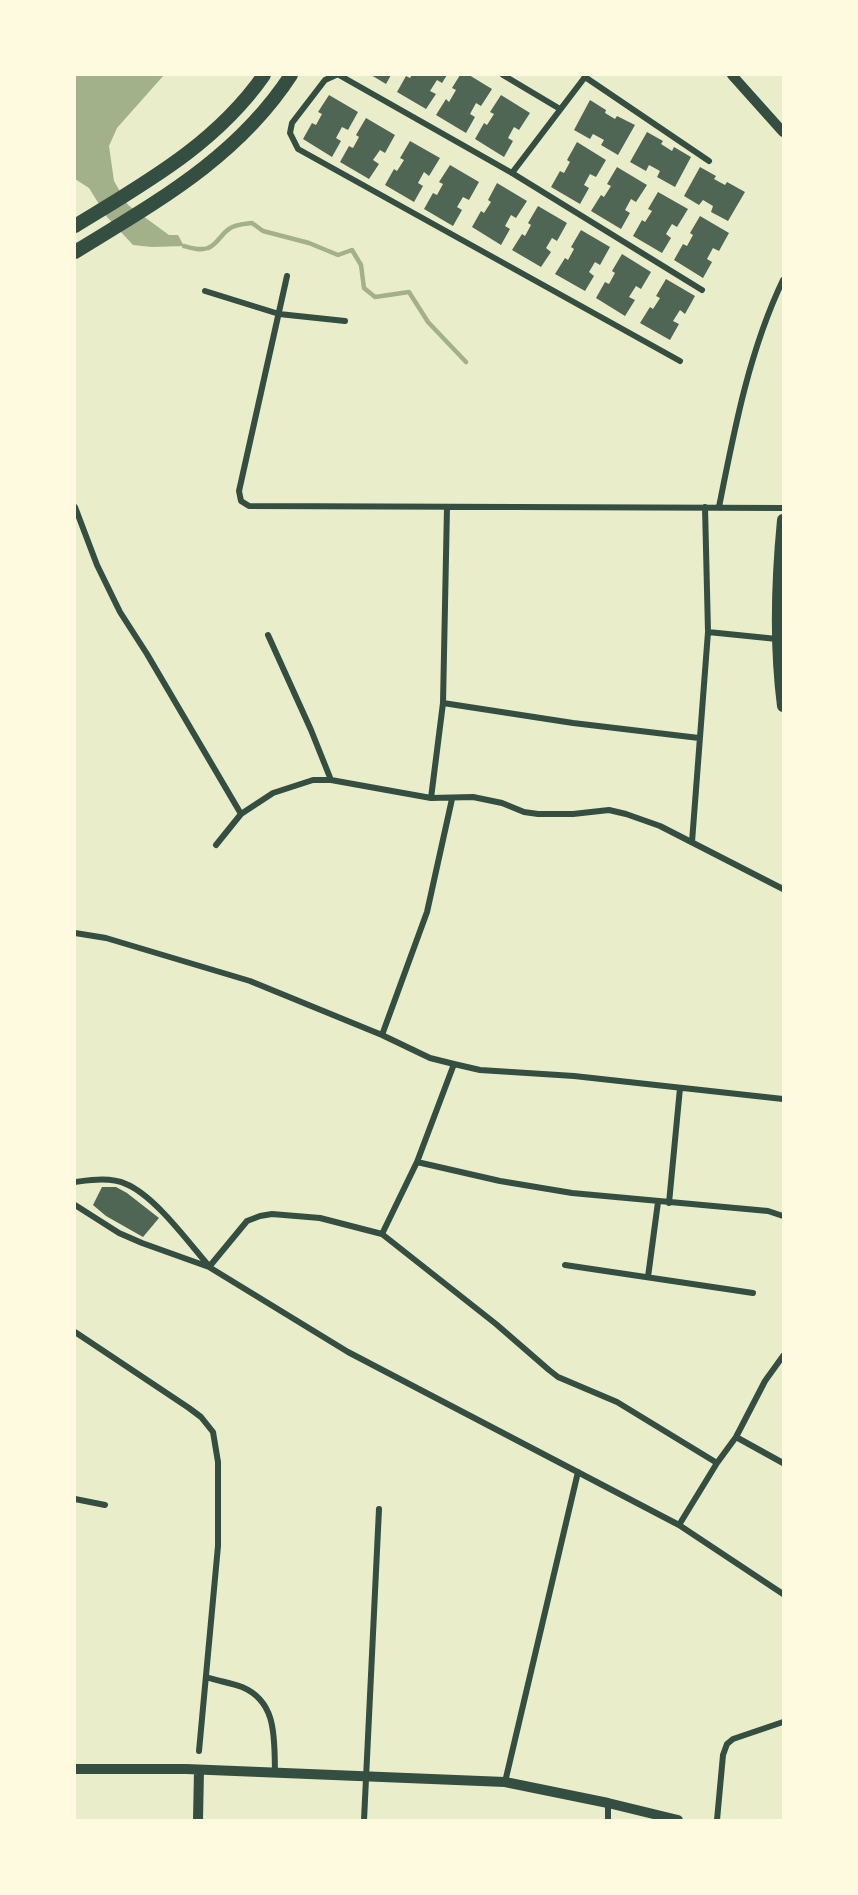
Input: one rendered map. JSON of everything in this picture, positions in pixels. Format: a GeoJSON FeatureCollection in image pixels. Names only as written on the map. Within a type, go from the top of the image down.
{"type":"FeatureCollection","features":[{"type":"Feature","properties":{"kind":"main road"},"geometry":{"type":"LineString","coordinates":[[75,226],[164,171],[205,141],[264,75]]}},
{"type":"Feature","properties":{"kind":"main road"},"geometry":{"type":"LineString","coordinates":[[76,251],[175,190],[207,167],[248,129],[291,75]]}},
{"type":"Feature","properties":{"kind":"main road"},"geometry":{"type":"LineString","coordinates":[[783,520],[777,605],[777,639],[783,706]]}},
{"type":"Feature","properties":{"kind":"street"},"geometry":{"type":"LineString","coordinates":[[680,361],[298,149],[290,133],[292,123],[325,80],[338,75],[512,173],[702,290]]}},
{"type":"Feature","properties":{"kind":"street"},"geometry":{"type":"LineString","coordinates":[[503,75],[560,109]]}},
{"type":"Feature","properties":{"kind":"street"},"geometry":{"type":"LineString","coordinates":[[732,75],[783,132]]}},
{"type":"Feature","properties":{"kind":"street"},"geometry":{"type":"LineString","coordinates":[[512,173],[584,76],[709,161]]}},
{"type":"Feature","properties":{"kind":"street"},"geometry":{"type":"LineString","coordinates":[[287,276],[239,491],[242,501],[254,507],[783,508]]}},
{"type":"Feature","properties":{"kind":"street"},"geometry":{"type":"LineString","coordinates":[[719,507],[730,452],[761,334],[783,280]]}},
{"type":"Feature","properties":{"kind":"street"},"geometry":{"type":"LineString","coordinates":[[205,291],[279,314],[345,321]]}},
{"type":"Feature","properties":{"kind":"street"},"geometry":{"type":"LineString","coordinates":[[75,507],[97,565],[120,612],[242,814]]}},
{"type":"Feature","properties":{"kind":"street"},"geometry":{"type":"LineString","coordinates":[[431,798],[443,703],[447,507]]}},
{"type":"Feature","properties":{"kind":"street"},"geometry":{"type":"LineString","coordinates":[[692,842],[708,632],[705,507]]}},
{"type":"Feature","properties":{"kind":"street"},"geometry":{"type":"LineString","coordinates":[[708,632],[777,639]]}},
{"type":"Feature","properties":{"kind":"street"},"geometry":{"type":"LineString","coordinates":[[268,636],[331,780]]}},
{"type":"Feature","properties":{"kind":"street"},"geometry":{"type":"LineString","coordinates":[[443,703],[573,723],[699,738]]}},
{"type":"Feature","properties":{"kind":"street"},"geometry":{"type":"LineString","coordinates":[[216,845],[242,814],[273,793],[313,780],[331,780],[431,798],[473,797],[538,814],[573,814],[609,810],[626,814],[660,826],[783,888]]}},
{"type":"Feature","properties":{"kind":"street"},"geometry":{"type":"LineString","coordinates":[[382,1035],[427,912],[452,799]]}},
{"type":"Feature","properties":{"kind":"street"},"geometry":{"type":"LineString","coordinates":[[75,933],[106,938],[250,981],[382,1035],[430,1058],[454,1064],[480,1070],[574,1076],[783,1099]]}},
{"type":"Feature","properties":{"kind":"street"},"geometry":{"type":"LineString","coordinates":[[382,1234],[417,1162],[454,1064]]}},
{"type":"Feature","properties":{"kind":"street"},"geometry":{"type":"LineString","coordinates":[[669,1203],[680,1088]]}},
{"type":"Feature","properties":{"kind":"street"},"geometry":{"type":"LineString","coordinates":[[417,1162],[572,1193],[768,1211],[783,1216]]}},
{"type":"Feature","properties":{"kind":"street"},"geometry":{"type":"LineString","coordinates":[[75,1182],[95,1179],[115,1180],[127,1184],[158,1208],[209,1267]]}},
{"type":"Feature","properties":{"kind":"street"},"geometry":{"type":"LineString","coordinates":[[648,1277],[658,1202]]}},
{"type":"Feature","properties":{"kind":"street"},"geometry":{"type":"LineString","coordinates":[[75,1205],[119,1233],[209,1267],[348,1352],[679,1525],[783,1594]]}},
{"type":"Feature","properties":{"kind":"street"},"geometry":{"type":"LineString","coordinates":[[209,1267],[247,1221],[260,1216],[272,1214],[320,1218],[382,1234],[496,1324],[549,1371],[616,1402],[717,1463]]}},
{"type":"Feature","properties":{"kind":"street"},"geometry":{"type":"LineString","coordinates":[[565,1265],[753,1293]]}},
{"type":"Feature","properties":{"kind":"street"},"geometry":{"type":"LineString","coordinates":[[75,1332],[201,1417],[213,1432],[218,1462],[218,1546],[199,1751]]}},
{"type":"Feature","properties":{"kind":"street"},"geometry":{"type":"LineString","coordinates":[[679,1525],[717,1463],[736,1437],[765,1381],[783,1356]]}},
{"type":"Feature","properties":{"kind":"street"},"geometry":{"type":"LineString","coordinates":[[736,1437],[783,1462]]}},
{"type":"Feature","properties":{"kind":"street"},"geometry":{"type":"LineString","coordinates":[[506,1782],[578,1472]]}},
{"type":"Feature","properties":{"kind":"street"},"geometry":{"type":"LineString","coordinates":[[75,1499],[105,1505]]}},
{"type":"Feature","properties":{"kind":"street"},"geometry":{"type":"LineString","coordinates":[[364,1820],[379,1509]]}},
{"type":"Feature","properties":{"kind":"street"},"geometry":{"type":"LineString","coordinates":[[206,1677],[249,1691],[266,1706],[274,1728],[275,1772]]}},
{"type":"Feature","properties":{"kind":"street"},"geometry":{"type":"LineString","coordinates":[[717,1820],[723,1755],[727,1744],[733,1738],[783,1722]]}},
{"type":"Feature","properties":{"kind":"street"},"geometry":{"type":"LineString","coordinates":[[75,1769],[275,1772],[506,1782],[678,1820]]}},
{"type":"Feature","properties":{"kind":"street"},"geometry":{"type":"LineString","coordinates":[[198,1820],[199,1770]]}},
{"type":"Feature","properties":{"kind":"street"},"geometry":{"type":"LineString","coordinates":[[608,1803],[608,1820]]}},
{"type":"Feature","properties":{"kind":"shaded area"},"geometry":{"type":"Polygon","coordinates":[[[75,75],[164,75],[117,128],[109,146],[114,181],[128,205],[169,235],[178,235],[184,246],[133,245],[107,217],[89,188],[75,179],[75,75]]]}},
{"type":"Feature","properties":{"kind":"building"},"geometry":{"type":"Polygon","coordinates":[[[371,75],[391,75],[386,84],[371,75]]]}},
{"type":"Feature","properties":{"kind":"building"},"geometry":{"type":"Polygon","coordinates":[[[412,75],[447,75],[442,83],[437,80],[430,91],[436,94],[426,109],[397,92],[406,76],[410,78],[412,75]]]}},
{"type":"Feature","properties":{"kind":"building"},"geometry":{"type":"Polygon","coordinates":[[[460,75],[469,75],[492,89],[481,106],[476,103],[470,114],[475,117],[466,133],[436,115],[446,99],[449,102],[456,90],[452,88],[460,75]]]}},
{"type":"Feature","properties":{"kind":"building"},"geometry":{"type":"Polygon","coordinates":[[[329,95],[358,112],[348,130],[342,127],[336,138],[341,141],[332,157],[303,139],[312,123],[316,125],[322,114],[318,112],[329,95]]]}},
{"type":"Feature","properties":{"kind":"building"},"geometry":{"type":"Polygon","coordinates":[[[501,95],[530,113],[519,130],[514,127],[508,138],[513,141],[504,157],[475,139],[484,123],[487,125],[494,114],[490,112],[501,95]]]}},
{"type":"Feature","properties":{"kind":"building"},"geometry":{"type":"Polygon","coordinates":[[[590,100],[615,119],[617,116],[635,125],[618,155],[601,145],[604,140],[593,134],[590,139],[574,130],[590,100]]]}},
{"type":"Feature","properties":{"kind":"building"},"geometry":{"type":"Polygon","coordinates":[[[366,118],[395,135],[385,153],[380,150],[373,160],[379,164],[369,179],[340,162],[349,146],[353,148],[359,137],[356,135],[366,118]]]}},
{"type":"Feature","properties":{"kind":"building"},"geometry":{"type":"Polygon","coordinates":[[[647,132],[663,141],[661,144],[672,151],[674,147],[691,157],[675,187],[657,177],[660,171],[649,165],[646,171],[630,162],[647,132]]]}},
{"type":"Feature","properties":{"kind":"building"},"geometry":{"type":"Polygon","coordinates":[[[410,141],[440,158],[429,176],[424,172],[418,183],[423,186],[414,202],[385,185],[394,169],[397,171],[404,160],[400,158],[410,141]]]}},
{"type":"Feature","properties":{"kind":"building"},"geometry":{"type":"Polygon","coordinates":[[[577,142],[606,160],[596,177],[590,174],[584,185],[589,188],[580,204],[551,187],[560,171],[564,173],[570,162],[567,160],[577,142]]]}},
{"type":"Feature","properties":{"kind":"building"},"geometry":{"type":"Polygon","coordinates":[[[450,165],[479,182],[469,200],[463,197],[457,207],[462,210],[453,226],[424,209],[433,193],[437,195],[443,184],[439,182],[450,165]]]}},
{"type":"Feature","properties":{"kind":"building"},"geometry":{"type":"Polygon","coordinates":[[[617,167],[647,185],[636,202],[631,199],[625,210],[630,213],[621,229],[591,211],[601,195],[604,197],[611,186],[607,184],[617,167]]]}},
{"type":"Feature","properties":{"kind":"building"},"geometry":{"type":"Polygon","coordinates":[[[700,167],[716,176],[714,179],[725,185],[727,182],[745,192],[728,221],[711,212],[713,206],[703,200],[699,205],[684,196],[700,167]]]}},
{"type":"Feature","properties":{"kind":"building"},"geometry":{"type":"Polygon","coordinates":[[[497,183],[527,201],[516,218],[511,215],[505,226],[510,229],[501,245],[472,227],[481,211],[484,213],[491,202],[488,200],[497,183]]]}},
{"type":"Feature","properties":{"kind":"building"},"geometry":{"type":"Polygon","coordinates":[[[658,192],[688,209],[677,227],[672,224],[666,234],[671,238],[662,253],[633,236],[642,220],[645,222],[652,211],[648,209],[658,192]]]}},
{"type":"Feature","properties":{"kind":"building"},"geometry":{"type":"Polygon","coordinates":[[[538,206],[567,223],[557,241],[552,238],[546,248],[551,252],[541,267],[512,250],[522,234],[525,236],[531,225],[528,223],[538,206]]]}},
{"type":"Feature","properties":{"kind":"building"},"geometry":{"type":"Polygon","coordinates":[[[700,216],[729,233],[719,251],[713,248],[707,259],[712,262],[703,278],[674,260],[683,244],[687,246],[693,235],[690,233],[700,216]]]}},
{"type":"Feature","properties":{"kind":"building"},"geometry":{"type":"Polygon","coordinates":[[[581,230],[610,247],[600,265],[595,262],[589,272],[594,276],[585,291],[555,274],[565,258],[568,260],[574,249],[571,247],[581,230]]]}},
{"type":"Feature","properties":{"kind":"building"},"geometry":{"type":"Polygon","coordinates":[[[622,254],[651,272],[641,289],[636,286],[629,297],[635,300],[625,316],[596,298],[605,282],[609,284],[615,273],[612,271],[622,254]]]}},
{"type":"Feature","properties":{"kind":"building"},"geometry":{"type":"Polygon","coordinates":[[[666,279],[695,296],[685,314],[680,310],[673,321],[679,324],[670,340],[640,323],[650,307],[653,309],[660,298],[656,296],[666,279]]]}},
{"type":"Feature","properties":{"kind":"building"},"geometry":{"type":"Polygon","coordinates":[[[102,1187],[116,1187],[159,1218],[143,1237],[106,1216],[93,1205],[102,1187]]]}},
{"type":"Feature","properties":{"kind":"waterway"},"geometry":{"type":"LineString","coordinates":[[184,246],[208,248],[231,227],[252,223],[263,231],[309,243],[338,255],[352,250],[361,265],[364,288],[375,297],[409,292],[428,322],[466,362]]}}]}
